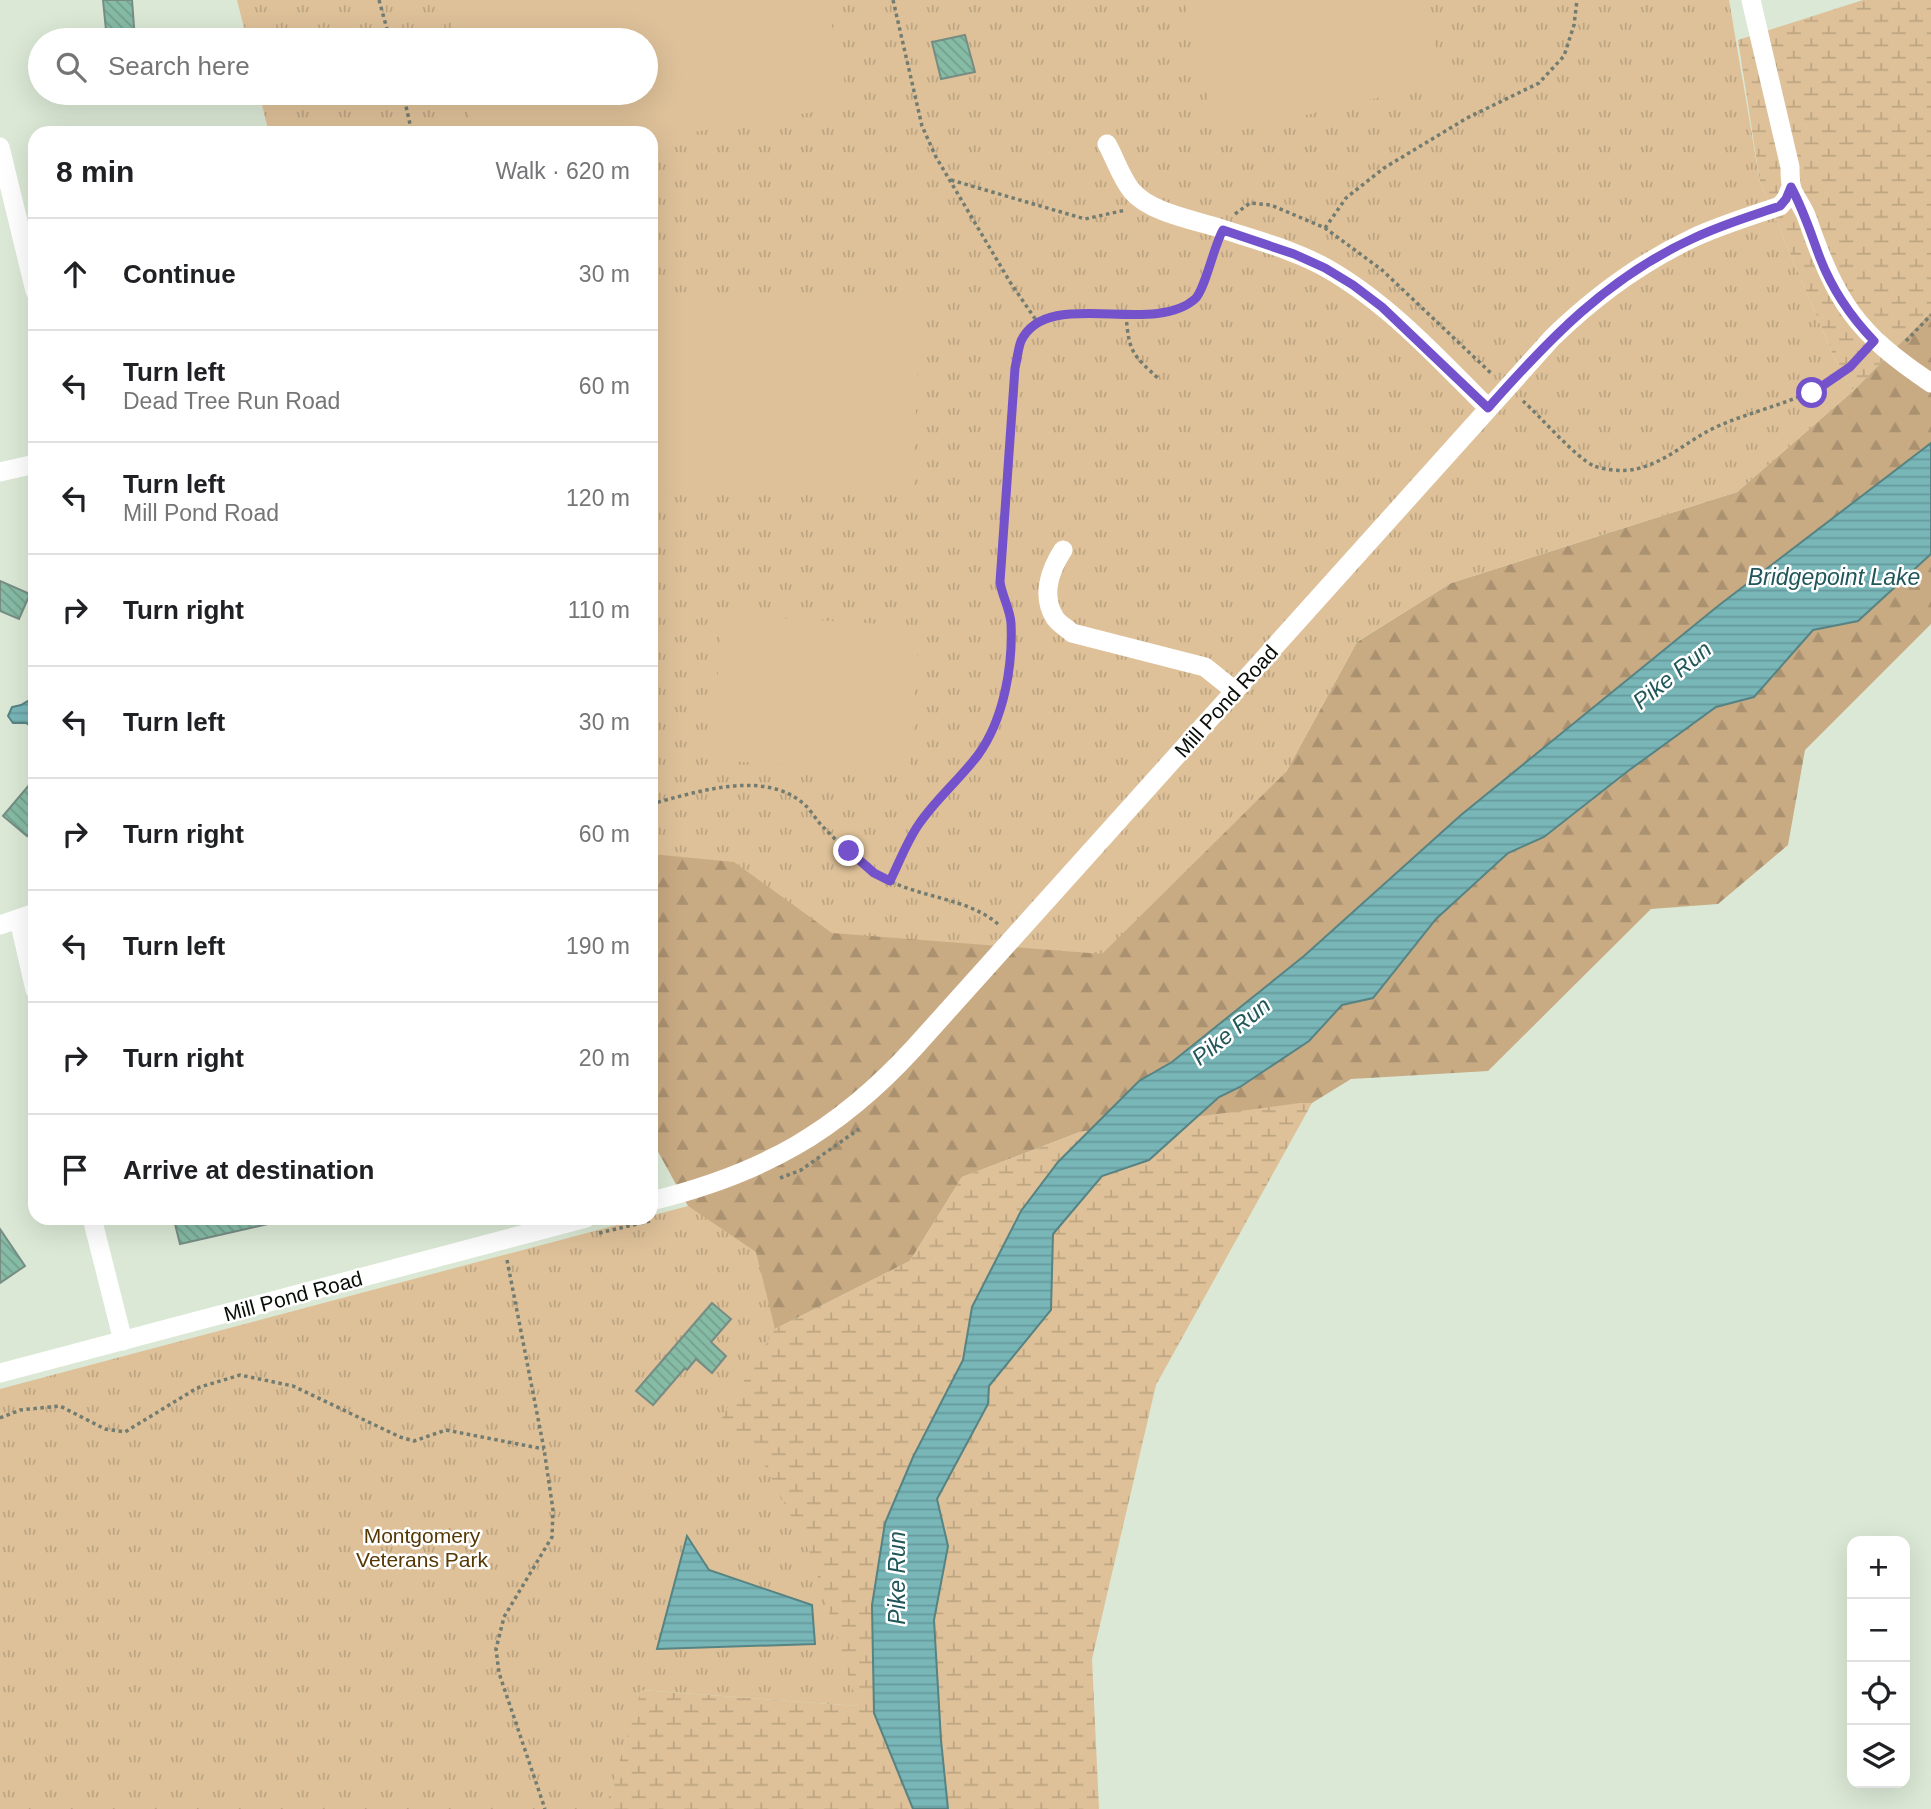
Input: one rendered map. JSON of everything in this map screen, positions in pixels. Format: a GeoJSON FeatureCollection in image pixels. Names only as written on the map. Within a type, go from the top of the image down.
{"type":"FeatureCollection","features":[{"type":"Feature","properties":{"kind":"street"},"geometry":{"type":"LineString","coordinates":[[1751,0],[1790,167],[1791,187],[1805,214],[1835,290],[1874,341],[1931,383]]}},
{"type":"Feature","properties":{"kind":"street"},"geometry":{"type":"LineString","coordinates":[[1107,144],[1132,191],[1152,205],[1294,254],[1325,268],[1382,307],[1488,408]]}},
{"type":"Feature","properties":{"kind":"street"},"geometry":{"type":"LineString","coordinates":[[0,147],[28,262]]}},
{"type":"Feature","properties":{"kind":"street","name":"Mill Pond Road"},"geometry":{"type":"LineString","coordinates":[[658,1208],[689,1192],[759,1165],[837,1120],[866,1097],[914,1048],[1552,338],[1583,309],[1641,266],[1694,238],[1780,206],[1791,187]]}},
{"type":"Feature","properties":{"kind":"street"},"geometry":{"type":"LineString","coordinates":[[0,472],[28,466]]}},
{"type":"Feature","properties":{"kind":"street"},"geometry":{"type":"LineString","coordinates":[[1063,550],[1053,566],[1047,587],[1056,619],[1072,633],[1205,667],[1235,691]]}},
{"type":"Feature","properties":{"kind":"street"},"geometry":{"type":"LineString","coordinates":[[18,920],[28,961]]}},
{"type":"Feature","properties":{"kind":"street"},"geometry":{"type":"LineString","coordinates":[[94,1225],[123,1341]]}},
{"type":"Feature","properties":{"kind":"street","name":"Mill Pond Road"},"geometry":{"type":"LineString","coordinates":[[0,1373],[586,1227]]}},
{"type":"Feature","properties":{"kind":"path"},"geometry":{"type":"LineString","coordinates":[[379,0],[387,28]]}},
{"type":"Feature","properties":{"kind":"path"},"geometry":{"type":"LineString","coordinates":[[893,0],[922,126],[949,179],[1010,282],[1038,323]]}},
{"type":"Feature","properties":{"kind":"path"},"geometry":{"type":"LineString","coordinates":[[1325,228],[1346,198],[1384,168],[1468,118],[1539,83],[1564,56],[1574,25],[1577,0]]}},
{"type":"Feature","properties":{"kind":"path"},"geometry":{"type":"LineString","coordinates":[[405,105],[410,126]]}},
{"type":"Feature","properties":{"kind":"path"},"geometry":{"type":"LineString","coordinates":[[949,179],[1085,219],[1152,205]]}},
{"type":"Feature","properties":{"kind":"path"},"geometry":{"type":"LineString","coordinates":[[890,881],[918,824],[978,755],[989,736],[1003,699],[1011,652],[1011,618],[1002,596],[1000,582],[1015,368],[1021,340],[1038,323],[1065,313],[1126,315],[1182,309],[1199,296],[1216,242],[1229,218],[1250,203],[1271,205],[1325,228],[1382,270],[1498,379]]}},
{"type":"Feature","properties":{"kind":"path"},"geometry":{"type":"LineString","coordinates":[[1891,355],[1931,314]]}},
{"type":"Feature","properties":{"kind":"path"},"geometry":{"type":"LineString","coordinates":[[1126,315],[1128,341],[1135,357],[1160,380]]}},
{"type":"Feature","properties":{"kind":"path"},"geometry":{"type":"LineString","coordinates":[[1519,397],[1594,466],[1633,470],[1660,462],[1712,429],[1812,393],[1850,367],[1874,341]]}},
{"type":"Feature","properties":{"kind":"path"},"geometry":{"type":"LineString","coordinates":[[658,802],[718,789],[750,786],[778,788],[805,805],[821,825],[874,873],[988,916],[1004,930]]}},
{"type":"Feature","properties":{"kind":"path"},"geometry":{"type":"LineString","coordinates":[[769,1182],[801,1170],[861,1127]]}},
{"type":"Feature","properties":{"kind":"path"},"geometry":{"type":"LineString","coordinates":[[509,1255],[506,1263],[544,1449],[553,1510],[552,1537],[504,1617],[495,1649],[499,1673],[545,1809]]}},
{"type":"Feature","properties":{"kind":"path"},"geometry":{"type":"LineString","coordinates":[[0,1418],[20,1410],[60,1406],[105,1429],[125,1432],[197,1388],[240,1375],[293,1387],[414,1441],[446,1430],[544,1449]]}},
{"type":"Feature","properties":{"kind":"green space"},"geometry":{"type":"Polygon","coordinates":[[[237,0],[1729,0],[1760,182],[1833,355],[1853,391],[1737,492],[1451,583],[1357,642],[1286,772],[1102,954],[832,933],[734,862],[658,855],[658,126],[267,126],[262,105],[658,105],[658,28],[244,28],[237,0]]]}},
{"type":"Feature","properties":{"kind":"green space"},"geometry":{"type":"Polygon","coordinates":[[[447,0],[826,0],[850,106],[658,138],[658,126],[472,126],[467,105],[658,105],[658,28],[453,28],[447,0]]]}},
{"type":"Feature","properties":{"kind":"green space"},"geometry":{"type":"Polygon","coordinates":[[[1184,0],[1424,0],[1444,82],[1217,136],[1184,0]]]}},
{"type":"Feature","properties":{"kind":"green space"},"geometry":{"type":"Polygon","coordinates":[[[1863,0],[1931,0],[1931,312],[1853,391],[1833,355],[1760,182],[1738,40],[1863,0]]]}},
{"type":"Feature","properties":{"kind":"green space"},"geometry":{"type":"Polygon","coordinates":[[[658,299],[920,299],[913,490],[658,489],[658,299]]]}},
{"type":"Feature","properties":{"kind":"green space"},"geometry":{"type":"Polygon","coordinates":[[[1931,312],[1931,624],[1805,750],[1788,845],[1718,904],[1651,909],[1488,1071],[1351,1079],[1312,1103],[1080,1132],[962,1177],[910,1261],[775,1329],[717,1425],[762,1460],[641,1690],[605,1809],[0,1809],[704,1218],[688,1206],[658,1152],[658,821],[1286,772],[1357,642],[1451,583],[1737,492],[1853,391],[1931,312]]]}},
{"type":"Feature","properties":{"kind":"green space"},"geometry":{"type":"Polygon","coordinates":[[[721,615],[919,626],[910,773],[713,760],[721,615]]]}},
{"type":"Feature","properties":{"kind":"green space"},"geometry":{"type":"Polygon","coordinates":[[[1312,1103],[1156,1385],[1092,1659],[1099,1809],[605,1809],[641,1690],[858,1706],[762,1460],[717,1425],[775,1329],[910,1261],[962,1177],[1080,1132],[1312,1103]]]}},
{"type":"Feature","properties":{"kind":"green space","name":"Montgomery Veterans Park"},"geometry":{"type":"Polygon","coordinates":[[[688,1206],[756,1252],[775,1329],[717,1425],[762,1460],[811,1555],[858,1706],[641,1690],[605,1809],[0,1809],[0,1389],[617,1225],[658,1225],[658,1214],[688,1206]]]}},
{"type":"Feature","properties":{"kind":"water","name":"Bridgepoint Lake"},"geometry":{"type":"Polygon","coordinates":[[[1931,443],[1931,554],[1858,621],[1813,630],[1754,697],[1716,707],[1544,837],[1508,853],[1436,919],[1373,998],[1342,1005],[1309,1041],[1240,1087],[1219,1097],[1149,1160],[1102,1176],[1053,1234],[1051,1310],[989,1386],[988,1404],[937,1499],[948,1546],[934,1620],[948,1809],[913,1809],[874,1713],[872,1605],[885,1523],[913,1457],[963,1360],[972,1307],[1021,1211],[1058,1162],[1139,1081],[1172,1062],[1304,956],[1461,815],[1718,606],[1931,443]]]}},
{"type":"Feature","properties":{"kind":"water"},"geometry":{"type":"Polygon","coordinates":[[[28,701],[28,724],[13,723],[8,716],[12,707],[28,701]]]}},
{"type":"Feature","properties":{"kind":"water"},"geometry":{"type":"Polygon","coordinates":[[[687,1536],[709,1570],[812,1605],[815,1644],[657,1649],[687,1536]]]}},
{"type":"Feature","properties":{"kind":"building"},"geometry":{"type":"Polygon","coordinates":[[[103,0],[132,0],[134,28],[106,28],[103,0]]]}},
{"type":"Feature","properties":{"kind":"building"},"geometry":{"type":"Polygon","coordinates":[[[965,35],[975,72],[941,79],[932,42],[965,35]]]}},
{"type":"Feature","properties":{"kind":"building"},"geometry":{"type":"Polygon","coordinates":[[[0,581],[28,593],[19,619],[0,611],[0,581]]]}},
{"type":"Feature","properties":{"kind":"building"},"geometry":{"type":"Polygon","coordinates":[[[28,786],[27,836],[3,816],[28,786]]]}},
{"type":"Feature","properties":{"kind":"building"},"geometry":{"type":"Polygon","coordinates":[[[175,1225],[264,1225],[180,1244],[175,1225]]]}},
{"type":"Feature","properties":{"kind":"building"},"geometry":{"type":"Polygon","coordinates":[[[0,1229],[25,1266],[0,1283],[0,1229]]]}},
{"type":"Feature","properties":{"kind":"building"},"geometry":{"type":"Polygon","coordinates":[[[712,1303],[731,1319],[711,1342],[726,1356],[712,1373],[696,1359],[653,1405],[636,1391],[712,1303]]]}},
{"type":"Feature","properties":{"kind":"route"},"geometry":{"type":"LineString","coordinates":[[849,851],[874,873],[890,881],[918,824],[978,755],[989,736],[1003,699],[1011,652],[1011,618],[1002,596],[1000,582],[1015,368],[1021,340],[1038,323],[1065,313],[1126,315],[1182,309],[1199,296],[1216,242],[1223,230],[1294,254],[1353,285],[1382,307],[1488,408],[1552,338],[1613,285],[1663,253],[1694,238],[1780,206],[1791,187],[1805,214],[1835,290],[1874,341],[1850,367],[1812,393]]}},
{"type":"Feature","properties":{"kind":"water label","name":"Pike Run"},"geometry":{"type":"Point","coordinates":[1672,675]}},
{"type":"Feature","properties":{"kind":"water label","name":"Pike Run"},"geometry":{"type":"Point","coordinates":[1231,1031]}},
{"type":"Feature","properties":{"kind":"water label","name":"Pike Run"},"geometry":{"type":"Point","coordinates":[897,1578]}}]}
